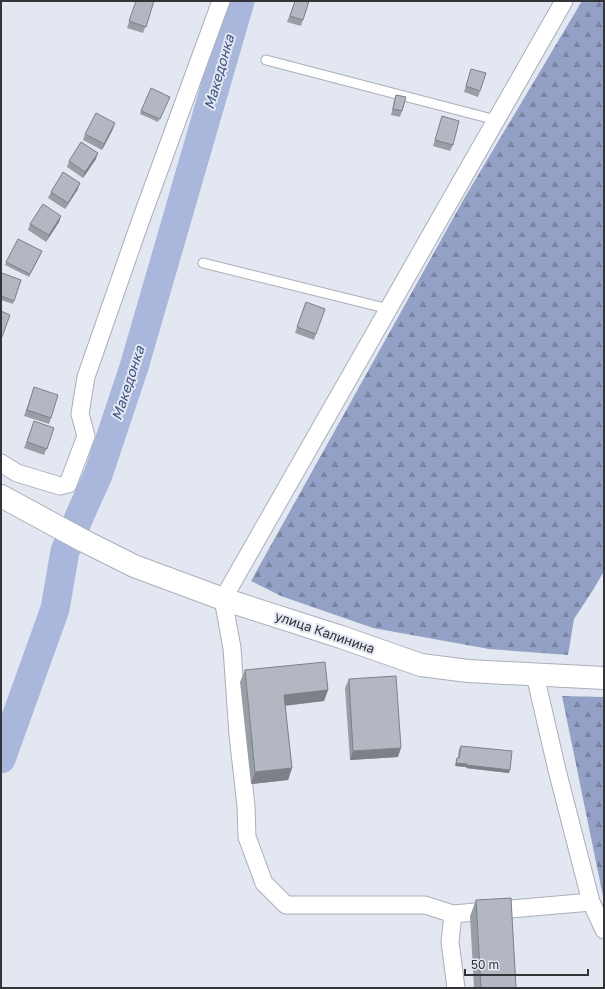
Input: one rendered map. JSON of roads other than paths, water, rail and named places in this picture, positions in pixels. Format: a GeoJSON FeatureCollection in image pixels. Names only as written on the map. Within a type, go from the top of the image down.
{"type":"FeatureCollection","features":[{"type":"Feature","properties":{"kind":"main road","name":"улица Калинина"},"geometry":{"type":"LineString","coordinates":[[1,496],[134,566],[223,599],[341,637],[421,665],[468,671],[604,678]]}},
{"type":"Feature","properties":{"kind":"street"},"geometry":{"type":"LineString","coordinates":[[1,463],[17,473],[60,486],[68,484],[86,436],[80,414],[86,377],[139,225],[221,1]]}},
{"type":"Feature","properties":{"kind":"street"},"geometry":{"type":"LineString","coordinates":[[564,1],[223,599],[232,648],[238,735],[246,806],[247,837],[264,883],[286,905],[425,905],[453,914],[591,902]]}},
{"type":"Feature","properties":{"kind":"street"},"geometry":{"type":"LineString","coordinates":[[535,675],[557,770],[591,902],[604,930]]}},
{"type":"Feature","properties":{"kind":"street"},"geometry":{"type":"LineString","coordinates":[[453,914],[450,942],[456,988]]}},
{"type":"Feature","properties":{"kind":"lane"},"geometry":{"type":"LineString","coordinates":[[266,60],[496,120]]}},
{"type":"Feature","properties":{"kind":"lane"},"geometry":{"type":"LineString","coordinates":[[203,263],[389,309]]}},
{"type":"Feature","properties":{"kind":"waterway","name":"Македонка"},"geometry":{"type":"LineString","coordinates":[[1,759],[55,609],[65,551],[98,475],[134,367],[240,1]]}}]}
